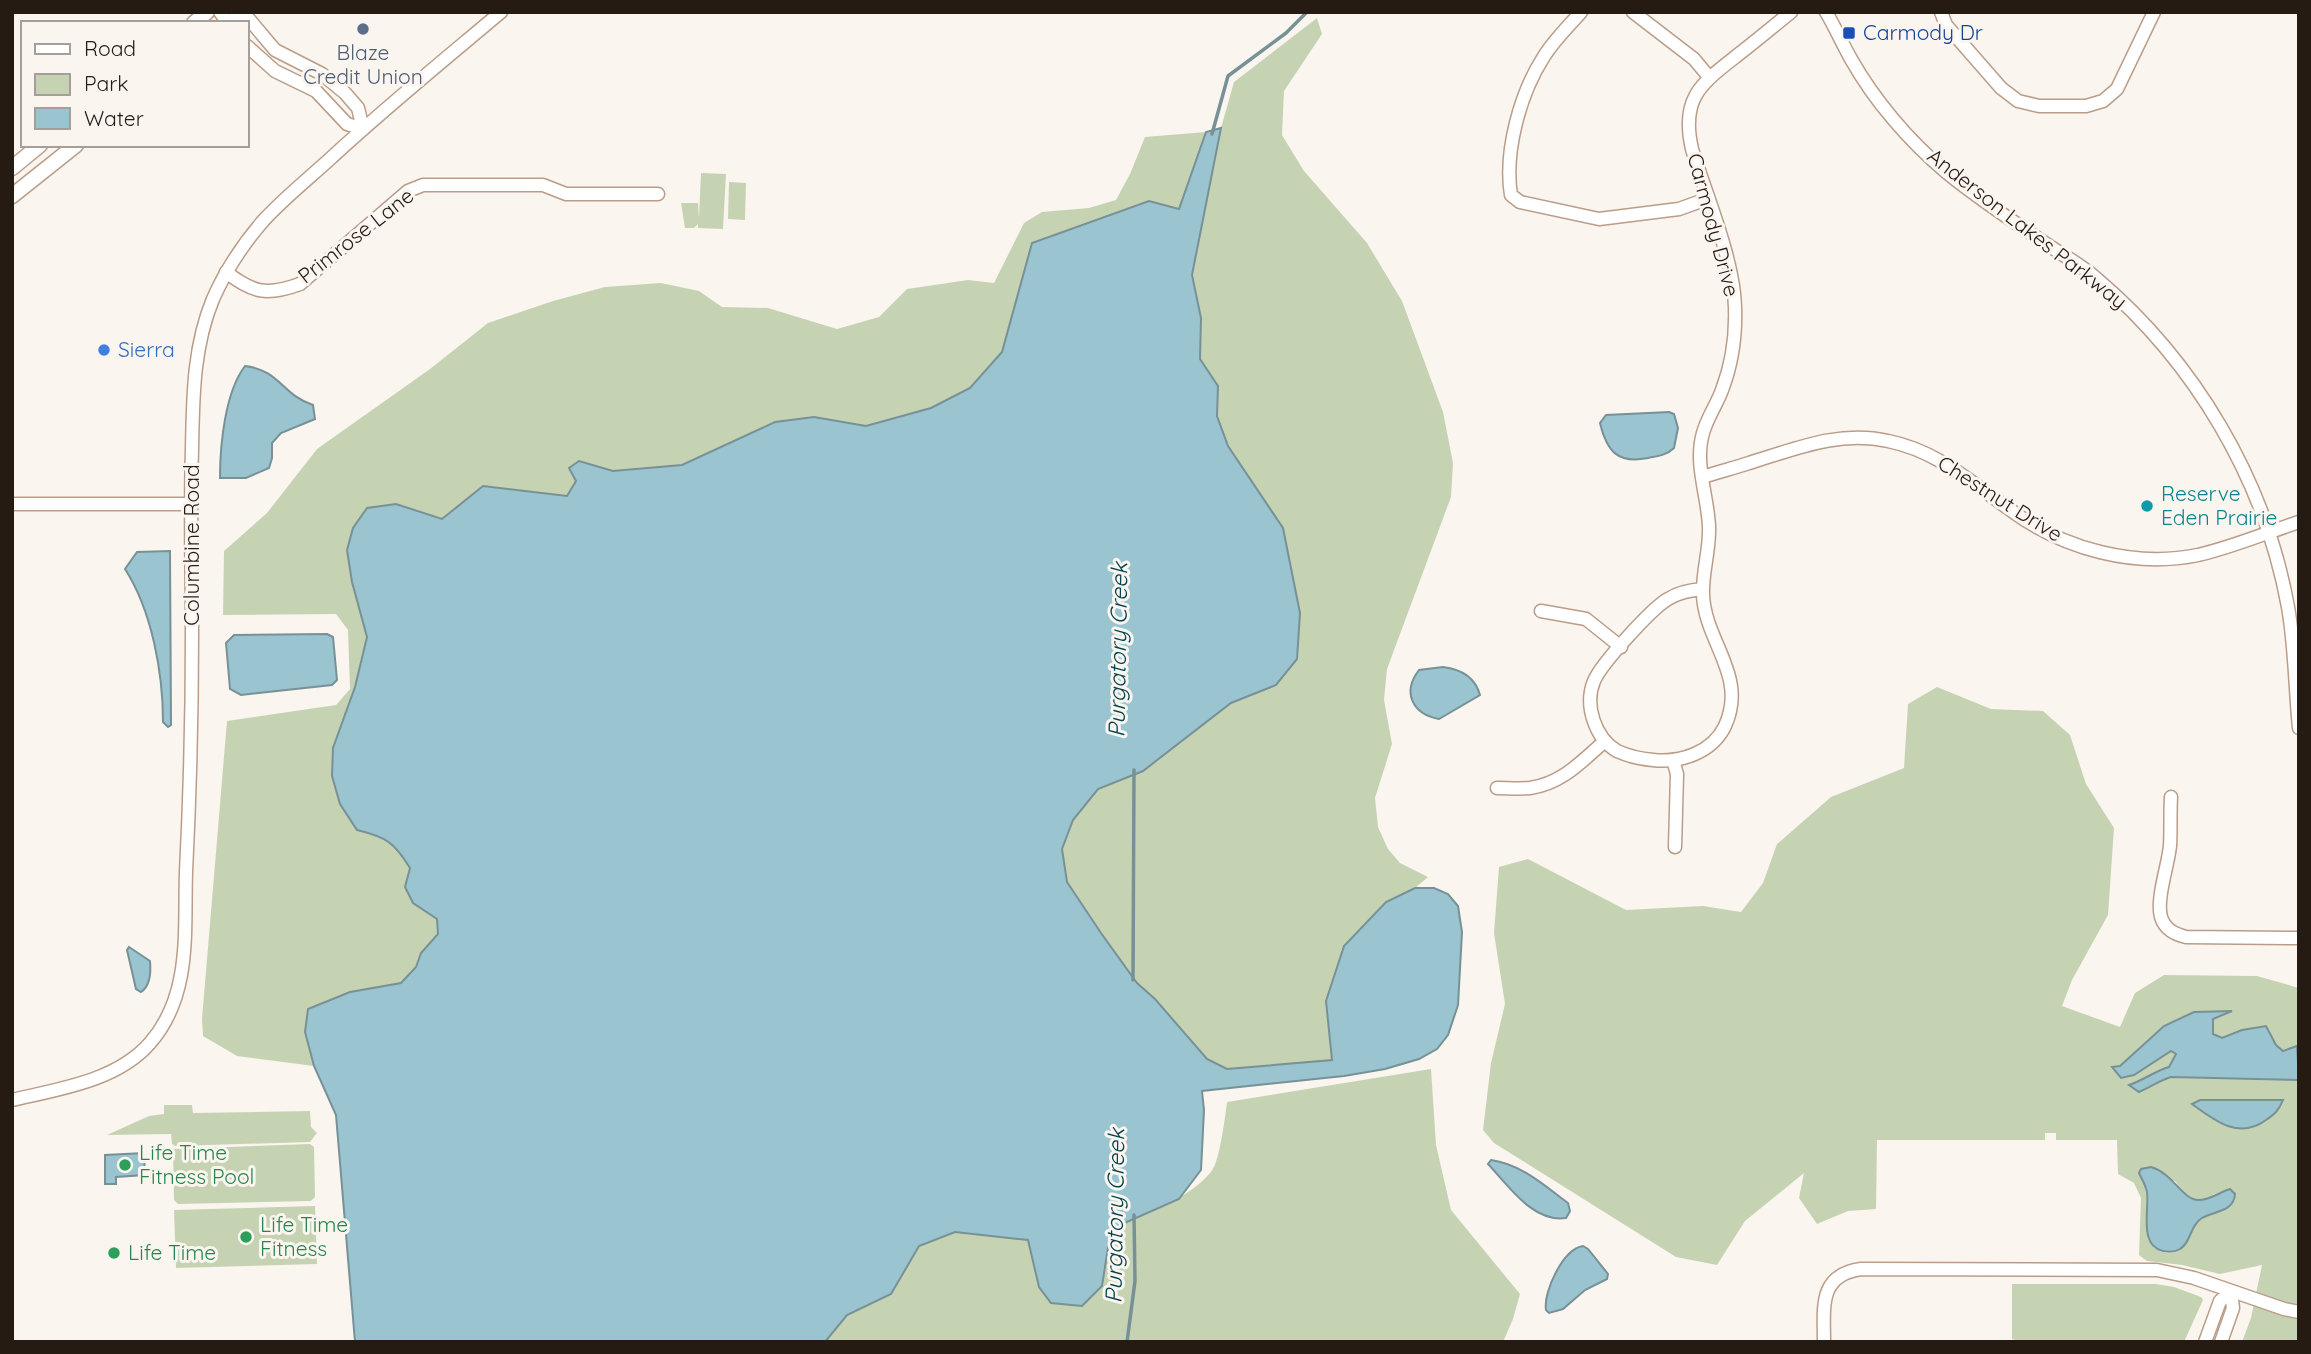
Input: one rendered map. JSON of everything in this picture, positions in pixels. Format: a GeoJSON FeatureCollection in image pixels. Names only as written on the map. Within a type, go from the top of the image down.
{"type":"FeatureCollection","features":[{"type":"Feature","properties":{"kind":"main road"},"geometry":{"type":"LineString","coordinates":[[12,167],[37,147]]}},
{"type":"Feature","properties":{"kind":"main road"},"geometry":{"type":"LineString","coordinates":[[12,196],[73,147]]}},
{"type":"Feature","properties":{"kind":"street"},"geometry":{"type":"LineString","coordinates":[[243,12],[275,50],[322,74],[345,93],[358,108],[363,129]]}},
{"type":"Feature","properties":{"kind":"street","name":"Columbine Road"},"geometry":{"type":"LineString","coordinates":[[12,1100],[80,1083],[137,1056],[160,1031],[177,995],[184,963],[190,782],[190,504],[196,363],[209,312],[226,272],[262,222],[363,129],[502,12]]}},
{"type":"Feature","properties":{"kind":"street"},"geometry":{"type":"LineString","coordinates":[[1581,12],[1553,44],[1526,92],[1514,134],[1511,195],[1520,202],[1599,219],[1679,209],[1707,199]]}},
{"type":"Feature","properties":{"kind":"street"},"geometry":{"type":"LineString","coordinates":[[1633,12],[1693,59],[1709,77]]}},
{"type":"Feature","properties":{"kind":"street","name":"Carmody Drive"},"geometry":{"type":"LineString","coordinates":[[1703,589],[1709,525],[1700,451],[1703,432],[1722,390],[1730,364],[1735,306],[1726,256],[1688,132],[1693,100],[1709,77],[1791,12]]}},
{"type":"Feature","properties":{"kind":"street","name":"Anderson Lakes Parkway"},"geometry":{"type":"LineString","coordinates":[[1826,12],[1852,60],[1881,103],[1914,141],[1944,171],[2095,277],[2134,312],[2200,393],[2251,483],[2269,532],[2288,608],[2299,728]]}},
{"type":"Feature","properties":{"kind":"street"},"geometry":{"type":"LineString","coordinates":[[1941,12],[1946,25],[2008,95],[2018,101],[2039,106],[2086,106],[2112,95],[2124,79],[2154,12]]}},
{"type":"Feature","properties":{"kind":"street"},"geometry":{"type":"LineString","coordinates":[[248,47],[275,71],[316,91],[348,124],[363,129]]}},
{"type":"Feature","properties":{"kind":"street","name":"Primrose Lane"},"geometry":{"type":"LineString","coordinates":[[226,272],[253,289],[267,292],[300,284],[408,191],[423,185],[543,186],[566,194],[658,194]]}},
{"type":"Feature","properties":{"kind":"street","name":"Chestnut Drive"},"geometry":{"type":"LineString","coordinates":[[1703,477],[1829,439],[1887,440],[1941,460],[2040,529],[2070,543],[2100,552],[2132,558],[2196,555],[2299,522]]}},
{"type":"Feature","properties":{"kind":"street"},"geometry":{"type":"LineString","coordinates":[[12,504],[190,504]]}},
{"type":"Feature","properties":{"kind":"street"},"geometry":{"type":"LineString","coordinates":[[1703,589],[1706,615],[1728,667],[1732,698],[1724,727],[1716,739],[1692,756],[1673,760],[1631,756],[1616,750],[1605,741],[1596,727],[1590,697],[1594,681],[1621,647],[1665,600],[1689,590],[1703,589]]}},
{"type":"Feature","properties":{"kind":"street"},"geometry":{"type":"LineString","coordinates":[[1541,611],[1586,619],[1621,647]]}},
{"type":"Feature","properties":{"kind":"street"},"geometry":{"type":"LineString","coordinates":[[1497,788],[1530,788],[1549,783],[1580,764],[1605,741]]}},
{"type":"Feature","properties":{"kind":"street"},"geometry":{"type":"LineString","coordinates":[[1673,760],[1677,774],[1675,847]]}},
{"type":"Feature","properties":{"kind":"street"},"geometry":{"type":"LineString","coordinates":[[2171,797],[2170,847],[2161,908],[2161,919],[2167,928],[2186,937],[2299,938]]}},
{"type":"Feature","properties":{"kind":"street"},"geometry":{"type":"LineString","coordinates":[[1824,1342],[1824,1302],[1830,1285],[1844,1274],[1861,1269],[2157,1270],[2194,1278],[2299,1312]]}},
{"type":"Feature","properties":{"kind":"street"},"geometry":{"type":"LineString","coordinates":[[2205,1342],[2220,1301],[2231,1292]]}},
{"type":"Feature","properties":{"kind":"street"},"geometry":{"type":"LineString","coordinates":[[2221,1342],[2233,1308],[2231,1292]]}},
{"type":"Feature","properties":{"kind":"green space"},"geometry":{"type":"Polygon","coordinates":[[[1317,18],[1322,34],[1284,91],[1282,135],[1304,171],[1367,243],[1402,301],[1443,412],[1453,463],[1451,497],[1387,669],[1384,700],[1392,744],[1375,798],[1378,827],[1388,849],[1400,863],[1428,877],[1415,888],[1386,902],[1330,1044],[1332,1060],[1226,1069],[1207,1059],[1155,999],[1137,983],[1067,882],[1062,849],[1073,820],[1098,789],[1143,771],[1231,703],[1276,685],[1283,528],[1228,446],[1217,416],[1218,386],[1200,359],[1201,318],[1192,275],[1221,128],[1234,82],[1317,18]]]}},
{"type":"Feature","properties":{"kind":"green space"},"geometry":{"type":"Polygon","coordinates":[[[1206,132],[1179,209],[1032,243],[1002,352],[970,388],[931,408],[866,426],[814,417],[775,422],[682,465],[612,471],[579,462],[576,481],[568,497],[483,486],[442,519],[396,504],[360,610],[367,637],[355,687],[333,748],[357,829],[382,838],[399,852],[410,868],[405,887],[413,903],[437,919],[438,934],[421,953],[416,967],[401,983],[350,992],[305,1032],[314,1066],[237,1056],[203,1036],[202,1019],[227,721],[336,705],[350,689],[348,630],[336,614],[223,615],[224,551],[267,513],[317,449],[430,369],[488,323],[605,287],[661,283],[699,291],[722,307],[768,308],[837,329],[879,317],[907,289],[968,280],[994,283],[1024,223],[1042,212],[1089,208],[1116,200],[1145,137],[1206,132]]]}},
{"type":"Feature","properties":{"kind":"green space"},"geometry":{"type":"Polygon","coordinates":[[[701,173],[726,174],[723,229],[698,228],[698,224],[694,228],[685,228],[681,203],[698,203],[699,218],[701,173]]]}},
{"type":"Feature","properties":{"kind":"green space"},"geometry":{"type":"Polygon","coordinates":[[[729,182],[746,183],[745,220],[728,219],[729,182]]]}},
{"type":"Feature","properties":{"kind":"green space"},"geometry":{"type":"Polygon","coordinates":[[[1937,687],[1991,709],[2043,711],[2070,735],[2086,784],[2114,828],[2108,915],[2072,980],[2062,1006],[2120,1027],[2135,993],[2164,975],[2257,976],[2299,988],[2299,1342],[2242,1342],[2251,1318],[2262,1265],[2220,1274],[2182,1265],[2147,1261],[2139,1255],[2141,1198],[2134,1183],[2118,1174],[2117,1140],[2056,1140],[2056,1133],[2045,1133],[2045,1140],[1877,1140],[1876,1209],[1848,1211],[1817,1224],[1799,1198],[1804,1173],[1745,1221],[1717,1265],[1676,1257],[1494,1143],[1483,1130],[1491,1063],[1505,1004],[1494,933],[1499,867],[1528,859],[1626,910],[1703,906],[1741,912],[1763,883],[1777,844],[1831,797],[1904,768],[1908,704],[1937,687]],[[2175,1181],[2144,1182],[2149,1237],[2152,1245],[2166,1253],[2179,1249],[2197,1221],[2225,1209],[2233,1201],[2235,1194],[2230,1189],[2206,1198],[2194,1199],[2182,1191],[2175,1181]]]}},
{"type":"Feature","properties":{"kind":"green space"},"geometry":{"type":"Polygon","coordinates":[[[1431,1069],[1436,1145],[1451,1210],[1520,1294],[1503,1342],[822,1342],[847,1315],[891,1294],[919,1246],[955,1232],[1028,1240],[1039,1287],[1102,1286],[1111,1229],[1177,1199],[1211,1172],[1219,1149],[1227,1102],[1431,1069]]]}},
{"type":"Feature","properties":{"kind":"green space"},"geometry":{"type":"Polygon","coordinates":[[[164,1105],[192,1105],[193,1113],[310,1111],[311,1127],[317,1133],[310,1142],[175,1146],[172,1144],[171,1134],[107,1135],[149,1116],[164,1114],[164,1105]]]}},
{"type":"Feature","properties":{"kind":"green space","name":"Life Time Fitness"},"geometry":{"type":"Polygon","coordinates":[[[310,1144],[314,1147],[315,1197],[311,1201],[178,1204],[174,1200],[173,1149],[310,1144]]]}},
{"type":"Feature","properties":{"kind":"green space","name":"Life Time Fitness"},"geometry":{"type":"Polygon","coordinates":[[[315,1206],[317,1264],[176,1268],[174,1210],[315,1206]]]}},
{"type":"Feature","properties":{"kind":"green space"},"geometry":{"type":"Polygon","coordinates":[[[2012,1284],[2156,1284],[2174,1287],[2203,1300],[2184,1342],[2020,1342],[2012,1339],[2012,1284]]]}},
{"type":"Feature","properties":{"kind":"water"},"geometry":{"type":"Polygon","coordinates":[[[1221,128],[1192,275],[1201,318],[1200,359],[1218,386],[1217,416],[1228,446],[1283,528],[1300,613],[1297,659],[1276,685],[1231,703],[1143,771],[1098,789],[1073,820],[1062,849],[1067,882],[1137,983],[1155,999],[1207,1059],[1227,1069],[1332,1060],[1326,1001],[1344,946],[1386,902],[1415,888],[1434,888],[1448,894],[1458,906],[1462,932],[1458,1005],[1448,1035],[1437,1049],[1419,1059],[1385,1069],[1202,1091],[1204,1110],[1201,1170],[1179,1199],[1111,1229],[1102,1286],[1082,1306],[1051,1303],[1039,1287],[1028,1240],[955,1232],[919,1246],[891,1294],[847,1315],[825,1342],[355,1342],[336,1115],[314,1066],[305,1032],[308,1009],[350,992],[401,983],[416,967],[421,953],[438,934],[437,919],[413,903],[405,887],[410,868],[404,859],[388,842],[357,830],[340,804],[332,776],[333,748],[355,687],[367,637],[352,582],[347,550],[353,528],[367,508],[396,504],[442,519],[483,486],[567,496],[576,481],[569,468],[579,461],[613,471],[682,465],[775,422],[814,417],[866,426],[931,408],[970,388],[1002,352],[1032,243],[1149,201],[1179,209],[1206,132],[1221,128]]]}},
{"type":"Feature","properties":{"kind":"water"},"geometry":{"type":"Polygon","coordinates":[[[245,366],[266,372],[294,395],[313,405],[315,419],[281,433],[272,443],[269,468],[246,478],[220,478],[228,404],[245,366]]]}},
{"type":"Feature","properties":{"kind":"water"},"geometry":{"type":"Polygon","coordinates":[[[1674,414],[1678,428],[1674,448],[1665,454],[1648,458],[1629,459],[1615,454],[1606,442],[1600,423],[1606,415],[1674,414]]]}},
{"type":"Feature","properties":{"kind":"water"},"geometry":{"type":"Polygon","coordinates":[[[170,551],[171,725],[168,727],[163,722],[161,683],[149,623],[125,569],[137,552],[170,551]]]}},
{"type":"Feature","properties":{"kind":"water"},"geometry":{"type":"Polygon","coordinates":[[[327,634],[333,637],[337,680],[332,685],[241,695],[230,689],[226,643],[234,635],[327,634]]]}},
{"type":"Feature","properties":{"kind":"water"},"geometry":{"type":"Polygon","coordinates":[[[1443,667],[1466,675],[1475,683],[1480,695],[1439,719],[1416,707],[1412,701],[1411,686],[1419,670],[1443,667]]]}},
{"type":"Feature","properties":{"kind":"water"},"geometry":{"type":"Polygon","coordinates":[[[129,947],[150,961],[148,982],[141,992],[136,989],[127,950],[129,947]]]}},
{"type":"Feature","properties":{"kind":"water"},"geometry":{"type":"Polygon","coordinates":[[[2232,1011],[2213,1019],[2213,1034],[2222,1038],[2242,1030],[2266,1026],[2276,1045],[2283,1051],[2297,1046],[2299,1080],[2171,1077],[2139,1092],[2129,1085],[2169,1067],[2176,1054],[2171,1051],[2134,1075],[2121,1078],[2112,1067],[2120,1066],[2164,1026],[2194,1012],[2232,1011]]]}},
{"type":"Feature","properties":{"kind":"water"},"geometry":{"type":"Polygon","coordinates":[[[2200,1100],[2283,1100],[2272,1116],[2256,1126],[2237,1128],[2218,1122],[2192,1104],[2200,1100]]]}},
{"type":"Feature","properties":{"kind":"water","name":"Life Time Fitness Pool"},"geometry":{"type":"Polygon","coordinates":[[[144,1153],[145,1175],[116,1177],[116,1184],[105,1184],[105,1155],[144,1153]]]}},
{"type":"Feature","properties":{"kind":"water"},"geometry":{"type":"Polygon","coordinates":[[[1491,1160],[1522,1171],[1568,1203],[1570,1211],[1566,1218],[1554,1218],[1532,1209],[1488,1164],[1491,1160]]]}},
{"type":"Feature","properties":{"kind":"water"},"geometry":{"type":"Polygon","coordinates":[[[2151,1167],[2166,1175],[2193,1199],[2207,1199],[2230,1189],[2235,1194],[2234,1200],[2227,1208],[2198,1221],[2180,1249],[2163,1251],[2156,1248],[2148,1235],[2147,1193],[2139,1173],[2141,1169],[2151,1167]]]}},
{"type":"Feature","properties":{"kind":"water"},"geometry":{"type":"Polygon","coordinates":[[[1583,1246],[1608,1274],[1607,1279],[1585,1290],[1563,1309],[1549,1313],[1546,1310],[1546,1302],[1556,1272],[1568,1255],[1583,1246]]]}},
{"type":"Feature","properties":{"kind":"waterway","name":"Purgatory Creek"},"geometry":{"type":"LineString","coordinates":[[1212,134],[1228,76],[1286,33],[1307,12]]}},
{"type":"Feature","properties":{"kind":"waterway","name":"Purgatory Creek"},"geometry":{"type":"LineString","coordinates":[[1133,980],[1134,770]]}},
{"type":"Feature","properties":{"kind":"waterway","name":"Purgatory Creek"},"geometry":{"type":"LineString","coordinates":[[1127,1342],[1135,1281],[1134,1215]]}},
{"type":"Feature","properties":{"kind":"place","name":"Blaze Credit Union"},"geometry":{"type":"Point","coordinates":[363,29]}},
{"type":"Feature","properties":{"kind":"place","name":"Carmody Dr"},"geometry":{"type":"Point","coordinates":[1849,33]}},
{"type":"Feature","properties":{"kind":"place","name":"Sierra"},"geometry":{"type":"Point","coordinates":[104,350]}},
{"type":"Feature","properties":{"kind":"place","name":"Reserve Eden Prairie"},"geometry":{"type":"Point","coordinates":[2147,506]}},
{"type":"Feature","properties":{"kind":"place","name":"Life Time Fitness Pool"},"geometry":{"type":"Point","coordinates":[125,1165]}},
{"type":"Feature","properties":{"kind":"place","name":"Life Time Fitness"},"geometry":{"type":"Point","coordinates":[246,1237]}},
{"type":"Feature","properties":{"kind":"place","name":"Life Time"},"geometry":{"type":"Point","coordinates":[114,1253]}}]}
